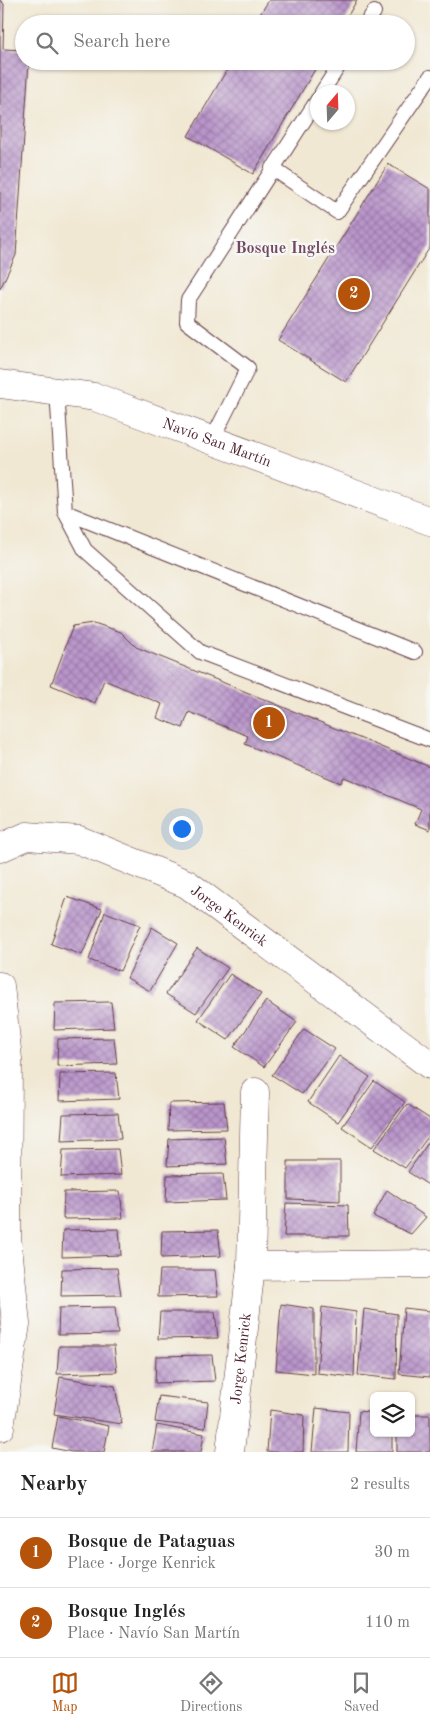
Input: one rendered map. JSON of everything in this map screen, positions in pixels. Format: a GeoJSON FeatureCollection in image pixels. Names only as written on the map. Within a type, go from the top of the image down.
{"type":"FeatureCollection","features":[{"type":"Feature","properties":{"kind":"street","name":"Navío San Martín"},"geometry":{"type":"LineString","coordinates":[[0,384],[95,397],[430,521]]}},
{"type":"Feature","properties":{"kind":"street","name":"Jorge Kenrick"},"geometry":{"type":"LineString","coordinates":[[0,848],[26,836],[79,840],[187,884],[430,1066]]}},
{"type":"Feature","properties":{"kind":"street"},"geometry":{"type":"LineString","coordinates":[[0,986],[8,1060],[8,1237],[16,1324],[0,1428]]}},
{"type":"Feature","properties":{"kind":"street","name":"Jorge Kenrick"},"geometry":{"type":"LineString","coordinates":[[230,1452],[251,1266],[255,1092]]}},
{"type":"Feature","properties":{"kind":"street"},"geometry":{"type":"LineString","coordinates":[[251,1266],[430,1264]]}},
{"type":"Feature","properties":{"kind":"lane"},"geometry":{"type":"LineString","coordinates":[[327,85],[336,70]]}},
{"type":"Feature","properties":{"kind":"lane"},"geometry":{"type":"LineString","coordinates":[[272,168],[337,212],[430,77]]}},
{"type":"Feature","properties":{"kind":"lane"},"geometry":{"type":"LineString","coordinates":[[212,440],[248,368],[187,322],[188,300],[310,111]]}},
{"type":"Feature","properties":{"kind":"lane"},"geometry":{"type":"LineString","coordinates":[[58,391],[65,512],[85,550],[200,652],[430,740]]}},
{"type":"Feature","properties":{"kind":"lane"},"geometry":{"type":"LineString","coordinates":[[65,512],[415,652]]}},
{"type":"Feature","properties":{"kind":"building"},"geometry":{"type":"Polygon","coordinates":[[[0,0],[4,4],[3,49],[15,50],[15,70],[28,70],[16,255],[0,289],[0,0]]]}},
{"type":"Feature","properties":{"kind":"building"},"geometry":{"type":"Polygon","coordinates":[[[269,0],[357,0],[348,15],[260,15],[269,0]]]}},
{"type":"Feature","properties":{"kind":"building"},"geometry":{"type":"Polygon","coordinates":[[[227,70],[315,70],[253,174],[188,136],[227,70]]]}},
{"type":"Feature","properties":{"kind":"building","name":"Bosque Inglés"},"geometry":{"type":"Polygon","coordinates":[[[388,164],[430,189],[430,247],[346,382],[278,340],[388,164]]]}},
{"type":"Feature","properties":{"kind":"building"},"geometry":{"type":"Polygon","coordinates":[[[94,623],[121,632],[136,647],[430,767],[430,830],[415,824],[421,809],[344,777],[341,783],[245,744],[248,736],[189,712],[183,728],[157,718],[162,704],[104,680],[95,703],[51,685],[73,626],[94,623]]]}},
{"type":"Feature","properties":{"kind":"building"},"geometry":{"type":"Polygon","coordinates":[[[67,897],[102,909],[82,955],[51,944],[67,897]]]}},
{"type":"Feature","properties":{"kind":"building"},"geometry":{"type":"Polygon","coordinates":[[[105,912],[140,925],[120,971],[89,960],[105,912]]]}},
{"type":"Feature","properties":{"kind":"building"},"geometry":{"type":"Polygon","coordinates":[[[152,927],[178,943],[150,991],[127,978],[152,927]]]}},
{"type":"Feature","properties":{"kind":"building"},"geometry":{"type":"Polygon","coordinates":[[[197,948],[228,968],[196,1013],[166,994],[197,948]]]}},
{"type":"Feature","properties":{"kind":"building"},"geometry":{"type":"Polygon","coordinates":[[[230,974],[261,994],[228,1040],[198,1020],[230,974]]]}},
{"type":"Feature","properties":{"kind":"building"},"geometry":{"type":"Polygon","coordinates":[[[266,1001],[297,1022],[264,1067],[234,1047],[266,1001]]]}},
{"type":"Feature","properties":{"kind":"building"},"geometry":{"type":"Polygon","coordinates":[[[111,1002],[114,1028],[54,1030],[55,1003],[111,1002]]]}},
{"type":"Feature","properties":{"kind":"building"},"geometry":{"type":"Polygon","coordinates":[[[304,1029],[335,1049],[302,1094],[272,1075],[304,1029]]]}},
{"type":"Feature","properties":{"kind":"building"},"geometry":{"type":"Polygon","coordinates":[[[114,1038],[117,1064],[57,1066],[58,1039],[114,1038]]]}},
{"type":"Feature","properties":{"kind":"building"},"geometry":{"type":"Polygon","coordinates":[[[339,1056],[370,1077],[338,1122],[308,1102],[339,1056]]]}},
{"type":"Feature","properties":{"kind":"building"},"geometry":{"type":"Polygon","coordinates":[[[116,1073],[119,1099],[59,1101],[60,1074],[116,1073]]]}},
{"type":"Feature","properties":{"kind":"building"},"geometry":{"type":"Polygon","coordinates":[[[374,1081],[405,1102],[372,1147],[342,1127],[374,1081]]]}},
{"type":"Feature","properties":{"kind":"building"},"geometry":{"type":"Polygon","coordinates":[[[224,1102],[227,1129],[168,1130],[169,1103],[224,1102]]]}},
{"type":"Feature","properties":{"kind":"building"},"geometry":{"type":"Polygon","coordinates":[[[407,1104],[430,1119],[430,1134],[405,1168],[374,1149],[407,1104]]]}},
{"type":"Feature","properties":{"kind":"building"},"geometry":{"type":"Polygon","coordinates":[[[118,1113],[121,1139],[61,1141],[63,1114],[118,1113]]]}},
{"type":"Feature","properties":{"kind":"building"},"geometry":{"type":"Polygon","coordinates":[[[224,1137],[227,1164],[167,1166],[169,1139],[224,1137]]]}},
{"type":"Feature","properties":{"kind":"building"},"geometry":{"type":"Polygon","coordinates":[[[430,1140],[430,1186],[408,1172],[430,1140]]]}},
{"type":"Feature","properties":{"kind":"building"},"geometry":{"type":"Polygon","coordinates":[[[118,1149],[121,1175],[61,1177],[63,1150],[118,1149]]]}},
{"type":"Feature","properties":{"kind":"building"},"geometry":{"type":"Polygon","coordinates":[[[288,1161],[340,1161],[340,1201],[288,1199],[288,1161]]]}},
{"type":"Feature","properties":{"kind":"building"},"geometry":{"type":"Polygon","coordinates":[[[223,1174],[226,1200],[166,1202],[167,1175],[223,1174]]]}},
{"type":"Feature","properties":{"kind":"building"},"geometry":{"type":"Polygon","coordinates":[[[387,1190],[426,1217],[411,1234],[373,1216],[387,1190]]]}},
{"type":"Feature","properties":{"kind":"building"},"geometry":{"type":"Polygon","coordinates":[[[120,1191],[123,1218],[63,1219],[64,1192],[120,1191]]]}},
{"type":"Feature","properties":{"kind":"building"},"geometry":{"type":"Polygon","coordinates":[[[286,1203],[348,1205],[349,1236],[284,1236],[286,1203]]]}},
{"type":"Feature","properties":{"kind":"building"},"geometry":{"type":"Polygon","coordinates":[[[119,1229],[121,1255],[62,1257],[63,1230],[119,1229]]]}},
{"type":"Feature","properties":{"kind":"building"},"geometry":{"type":"Polygon","coordinates":[[[218,1230],[221,1256],[161,1258],[162,1231],[218,1230]]]}},
{"type":"Feature","properties":{"kind":"building"},"geometry":{"type":"Polygon","coordinates":[[[117,1268],[121,1295],[61,1296],[62,1269],[117,1268]]]}},
{"type":"Feature","properties":{"kind":"building"},"geometry":{"type":"Polygon","coordinates":[[[160,1270],[215,1270],[218,1296],[158,1297],[160,1270]]]}},
{"type":"Feature","properties":{"kind":"building"},"geometry":{"type":"Polygon","coordinates":[[[281,1304],[314,1309],[314,1374],[276,1370],[281,1304]]]}},
{"type":"Feature","properties":{"kind":"building"},"geometry":{"type":"Polygon","coordinates":[[[115,1307],[118,1334],[58,1335],[59,1308],[115,1307]]]}},
{"type":"Feature","properties":{"kind":"building"},"geometry":{"type":"Polygon","coordinates":[[[322,1307],[356,1312],[354,1377],[317,1373],[322,1307]]]}},
{"type":"Feature","properties":{"kind":"building"},"geometry":{"type":"Polygon","coordinates":[[[404,1308],[430,1311],[430,1377],[399,1374],[404,1308]]]}},
{"type":"Feature","properties":{"kind":"building"},"geometry":{"type":"Polygon","coordinates":[[[364,1309],[397,1314],[396,1379],[358,1375],[364,1309]]]}},
{"type":"Feature","properties":{"kind":"building"},"geometry":{"type":"Polygon","coordinates":[[[160,1312],[215,1312],[218,1338],[158,1339],[160,1312]]]}},
{"type":"Feature","properties":{"kind":"building"},"geometry":{"type":"Polygon","coordinates":[[[59,1346],[114,1346],[117,1372],[57,1374],[59,1346]]]}},
{"type":"Feature","properties":{"kind":"building"},"geometry":{"type":"Polygon","coordinates":[[[212,1355],[215,1381],[155,1383],[156,1356],[212,1355]]]}},
{"type":"Feature","properties":{"kind":"building"},"geometry":{"type":"Polygon","coordinates":[[[60,1377],[115,1386],[122,1424],[54,1414],[60,1377]]]}},
{"type":"Feature","properties":{"kind":"building"},"geometry":{"type":"Polygon","coordinates":[[[159,1396],[208,1402],[205,1428],[155,1422],[159,1396]]]}},
{"type":"Feature","properties":{"kind":"building"},"geometry":{"type":"Polygon","coordinates":[[[316,1408],[349,1412],[348,1452],[312,1452],[316,1408]]]}},
{"type":"Feature","properties":{"kind":"building"},"geometry":{"type":"Polygon","coordinates":[[[270,1410],[304,1415],[303,1452],[267,1452],[270,1410]]]}},
{"type":"Feature","properties":{"kind":"building"},"geometry":{"type":"Polygon","coordinates":[[[359,1411],[370,1412],[370,1437],[392,1437],[392,1452],[356,1452],[359,1411]]]}},
{"type":"Feature","properties":{"kind":"building"},"geometry":{"type":"Polygon","coordinates":[[[415,1415],[430,1415],[430,1452],[397,1452],[397,1437],[415,1437],[415,1415]]]}},
{"type":"Feature","properties":{"kind":"building"},"geometry":{"type":"Polygon","coordinates":[[[58,1416],[109,1426],[104,1452],[72,1452],[52,1448],[58,1416]]]}},
{"type":"Feature","properties":{"kind":"building"},"geometry":{"type":"Polygon","coordinates":[[[157,1425],[204,1434],[201,1452],[152,1452],[157,1425]]]}},
{"type":"Feature","properties":{"kind":"place","name":"Bosque Inglés"},"geometry":{"type":"Point","coordinates":[354,294]}},
{"type":"Feature","properties":{"kind":"place","name":"Bosque de Pataguas"},"geometry":{"type":"Point","coordinates":[269,723]}},
{"type":"Feature","properties":{"kind":"district","name":"Bosque Inglés"},"geometry":{"type":"Point","coordinates":[285,247]}}]}
